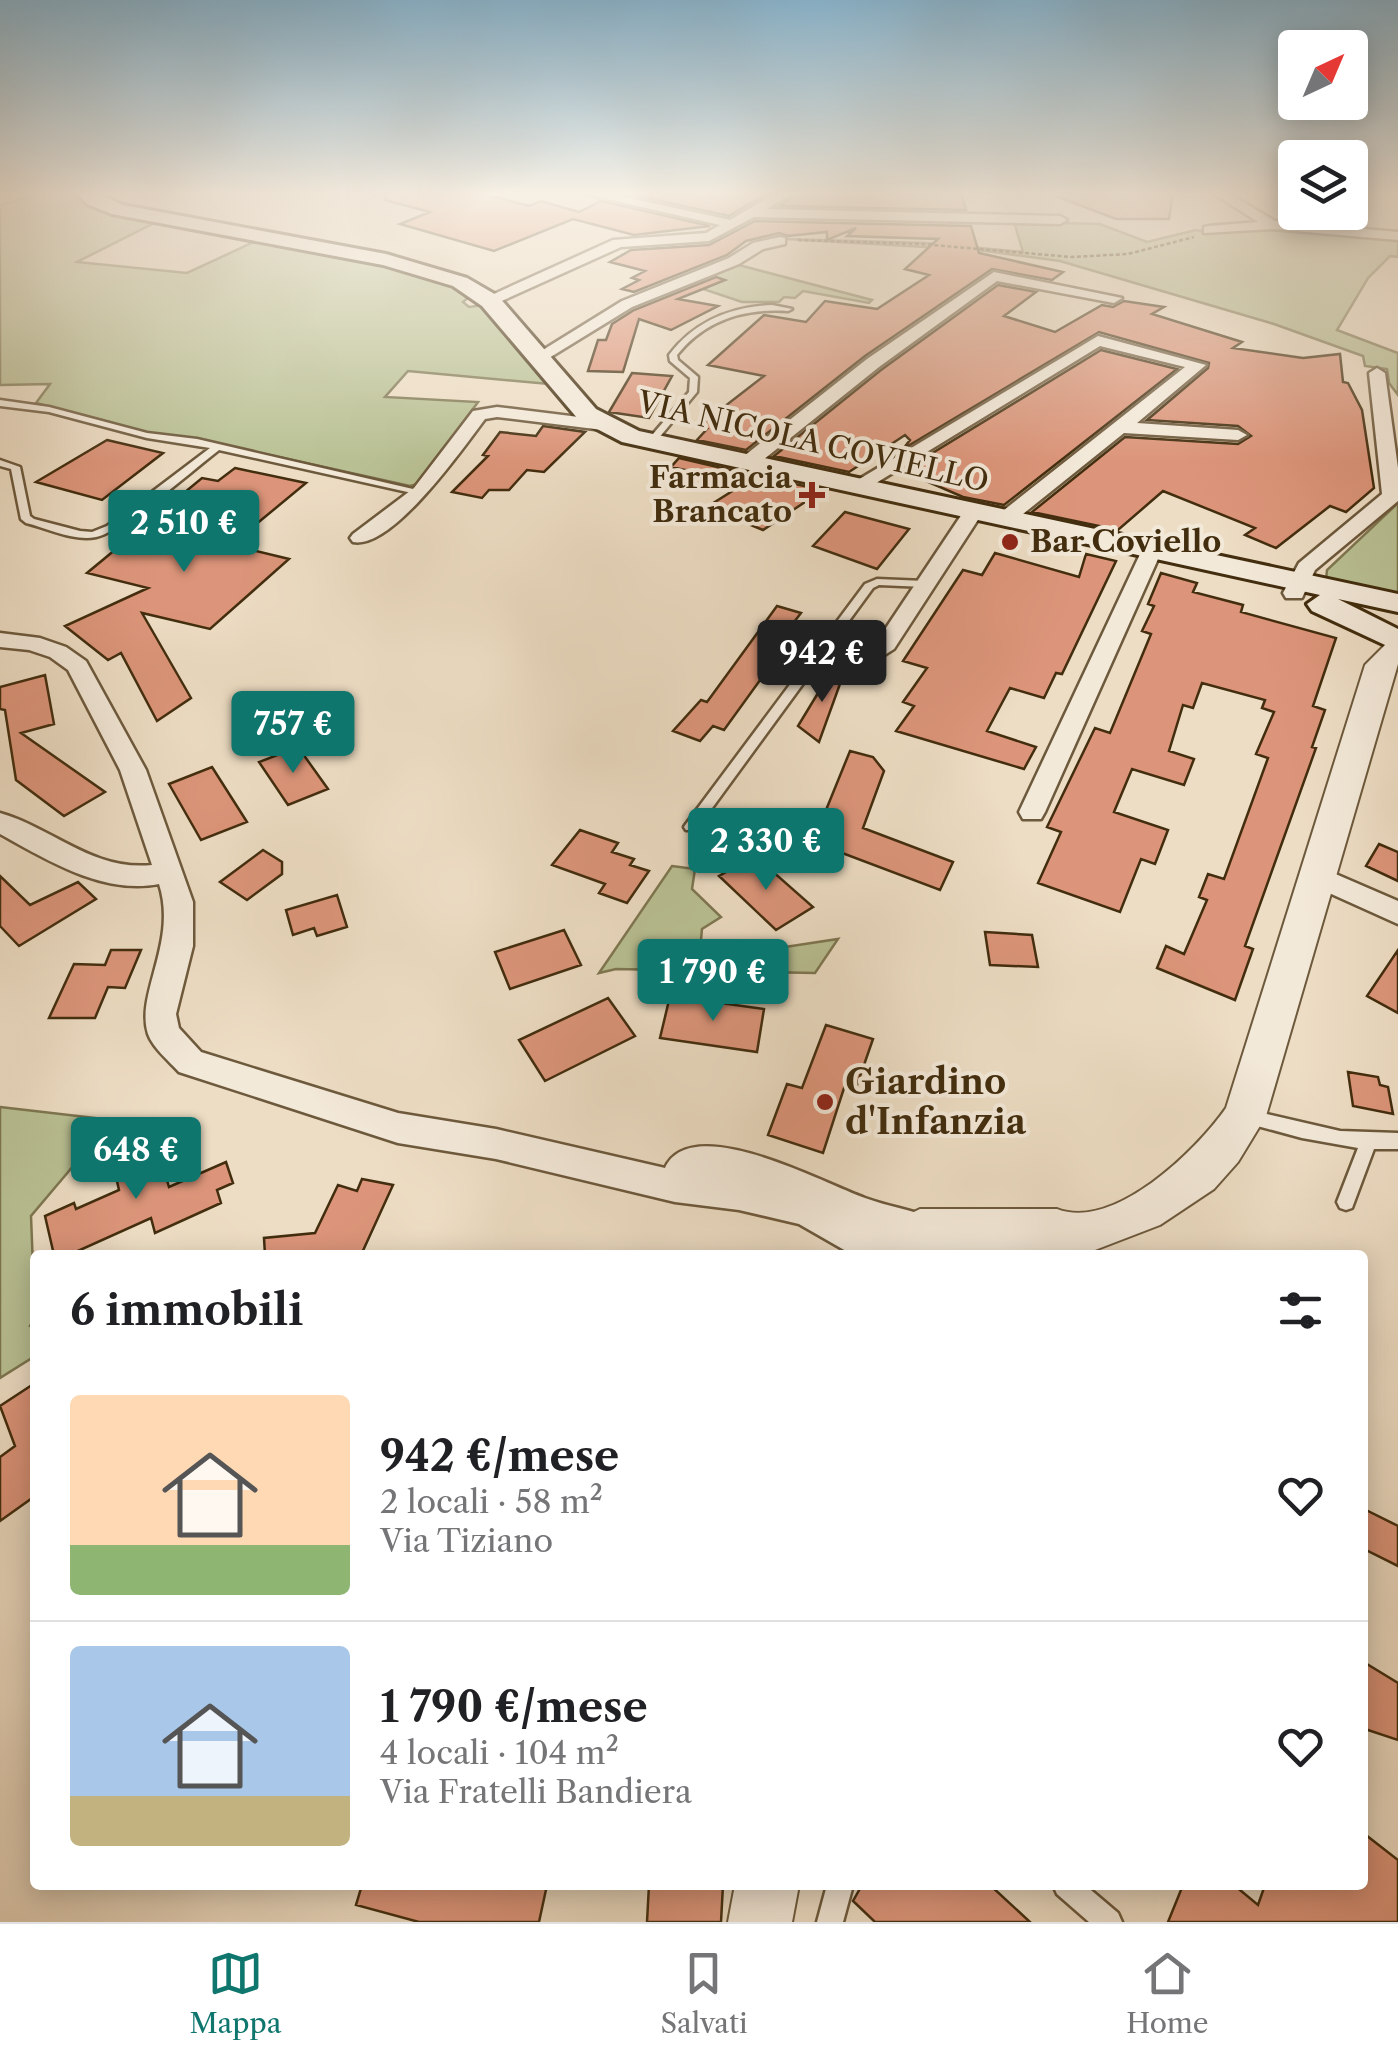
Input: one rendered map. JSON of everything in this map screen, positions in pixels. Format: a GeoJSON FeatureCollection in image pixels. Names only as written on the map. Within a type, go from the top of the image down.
{"type":"FeatureCollection","features":[{"type":"Feature","properties":{"kind":"main road","name":"VIA NICOLA COVIELLO"},"geometry":{"type":"LineString","coordinates":[[459,282],[490,300],[577,404],[603,425],[650,442],[1152,550],[1346,602]]}},
{"type":"Feature","properties":{"kind":"main road"},"geometry":{"type":"LineString","coordinates":[[1346,602],[1398,603]]}},
{"type":"Feature","properties":{"kind":"main road"},"geometry":{"type":"LineString","coordinates":[[1346,602],[1398,645]]}},
{"type":"Feature","properties":{"kind":"street"},"geometry":{"type":"LineString","coordinates":[[490,300],[532,282]]}},
{"type":"Feature","properties":{"kind":"street"},"geometry":{"type":"LineString","coordinates":[[538,358],[627,304],[683,282]]}},
{"type":"Feature","properties":{"kind":"street"},"geometry":{"type":"LineString","coordinates":[[746,464],[873,363],[986,282]]}},
{"type":"Feature","properties":{"kind":"street"},"geometry":{"type":"LineString","coordinates":[[1025,282],[1114,298]]}},
{"type":"Feature","properties":{"kind":"street"},"geometry":{"type":"LineString","coordinates":[[856,487],[1098,342],[1108,341],[1198,365],[1006,518]]}},
{"type":"Feature","properties":{"kind":"street"},"geometry":{"type":"LineString","coordinates":[[1297,587],[1306,567],[1392,496],[1377,373]]}},
{"type":"Feature","properties":{"kind":"street"},"geometry":{"type":"LineString","coordinates":[[546,418],[577,404]]}},
{"type":"Feature","properties":{"kind":"street"},"geometry":{"type":"LineString","coordinates":[[360,538],[421,492],[478,415],[497,412],[603,425]]}},
{"type":"Feature","properties":{"kind":"street"},"geometry":{"type":"LineString","coordinates":[[1120,427],[1238,435]]}},
{"type":"Feature","properties":{"kind":"street"},"geometry":{"type":"LineString","coordinates":[[883,650],[973,512]]}},
{"type":"Feature","properties":{"kind":"street"},"geometry":{"type":"LineString","coordinates":[[1032,812],[1152,550]]}},
{"type":"Feature","properties":{"kind":"street"},"geometry":{"type":"LineString","coordinates":[[0,640],[32,643],[58,652],[86,676],[133,770],[180,902],[181,926],[160,1014],[164,1034],[190,1062],[398,1128],[496,1144],[675,1186],[684,1166],[692,1160],[709,1160],[776,1179],[875,1218],[901,1246],[1100,1230]]}},
{"type":"Feature","properties":{"kind":"street"},"geometry":{"type":"LineString","coordinates":[[1029,1250],[1100,1230],[1176,1194],[1198,1177],[1246,1116],[1380,666],[1398,645]]}},
{"type":"Feature","properties":{"kind":"street"},"geometry":{"type":"LineString","coordinates":[[0,822],[40,844],[118,877],[144,880],[169,872]]}},
{"type":"Feature","properties":{"kind":"street"},"geometry":{"type":"LineString","coordinates":[[1317,876],[1398,913]]}},
{"type":"Feature","properties":{"kind":"street"},"geometry":{"type":"LineString","coordinates":[[760,1922],[766,1890]]}},
{"type":"Feature","properties":{"kind":"lane"},"geometry":{"type":"LineString","coordinates":[[650,442],[693,392],[694,377],[672,355],[685,339],[742,308],[788,309]]}},
{"type":"Feature","properties":{"kind":"lane"},"geometry":{"type":"LineString","coordinates":[[0,403],[28,406],[161,441],[217,447],[421,492]]}},
{"type":"Feature","properties":{"kind":"lane"},"geometry":{"type":"LineString","coordinates":[[0,462],[10,462],[15,467],[25,516],[30,522],[92,534],[111,528],[217,447]]}},
{"type":"Feature","properties":{"kind":"lane"},"geometry":{"type":"LineString","coordinates":[[691,826],[869,586],[877,582],[925,584]]}},
{"type":"Feature","properties":{"kind":"lane"},"geometry":{"type":"LineString","coordinates":[[1246,1116],[1301,1132],[1368,1143],[1398,1141]]}},
{"type":"Feature","properties":{"kind":"lane"},"geometry":{"type":"LineString","coordinates":[[1346,1202],[1368,1143]]}},
{"type":"Feature","properties":{"kind":"lane"},"geometry":{"type":"LineString","coordinates":[[830,1922],[839,1890]]}},
{"type":"Feature","properties":{"kind":"lane"},"geometry":{"type":"LineString","coordinates":[[1072,1890],[1109,1922]]}},
{"type":"Feature","properties":{"kind":"green space"},"geometry":{"type":"Polygon","coordinates":[[[0,282],[439,282],[470,296],[463,302],[469,307],[483,305],[549,384],[408,371],[385,397],[478,402],[418,484],[410,486],[198,439],[171,439],[36,403],[50,384],[0,385],[0,282]]]}},
{"type":"Feature","properties":{"kind":"green space"},"geometry":{"type":"Polygon","coordinates":[[[802,282],[872,300],[869,303],[803,291],[795,298],[784,297],[779,302],[742,302],[685,283],[802,282]]]}},
{"type":"Feature","properties":{"kind":"green space"},"geometry":{"type":"Polygon","coordinates":[[[1130,282],[1366,282],[1337,330],[1398,353],[1398,395],[1389,383],[1387,369],[1365,366],[1363,356],[1274,324],[1130,282]]]}},
{"type":"Feature","properties":{"kind":"green space"},"geometry":{"type":"Polygon","coordinates":[[[1398,503],[1398,593],[1326,580],[1327,570],[1398,503]]]}},
{"type":"Feature","properties":{"kind":"green space"},"geometry":{"type":"Polygon","coordinates":[[[672,866],[695,869],[692,889],[721,917],[702,929],[701,940],[745,953],[838,939],[815,973],[616,969],[599,973],[672,866]]]}},
{"type":"Feature","properties":{"kind":"green space"},"geometry":{"type":"Polygon","coordinates":[[[0,1107],[112,1120],[31,1216],[30,1359],[0,1378],[0,1107]]]}},
{"type":"Feature","properties":{"kind":"building"},"geometry":{"type":"Polygon","coordinates":[[[636,282],[660,282],[634,292],[622,289],[636,282]]]}},
{"type":"Feature","properties":{"kind":"building"},"geometry":{"type":"Polygon","coordinates":[[[704,282],[721,282],[678,299],[718,306],[671,330],[639,319],[623,372],[588,371],[598,340],[606,340],[612,324],[634,310],[704,282]]]}},
{"type":"Feature","properties":{"kind":"building"},"geometry":{"type":"Polygon","coordinates":[[[919,282],[973,282],[865,356],[746,450],[697,440],[707,429],[698,427],[764,376],[708,365],[764,315],[806,322],[825,301],[877,309],[919,282]]]}},
{"type":"Feature","properties":{"kind":"building"},"geometry":{"type":"Polygon","coordinates":[[[998,285],[1036,292],[1004,316],[1055,332],[1102,305],[1113,307],[1124,301],[1164,307],[1152,314],[1242,342],[1233,348],[1303,358],[1340,354],[1343,382],[1348,383],[1362,410],[1374,488],[1346,512],[1330,506],[1276,548],[1245,535],[1255,528],[1163,491],[1118,530],[1032,512],[1125,437],[1238,444],[1251,436],[1238,426],[1147,420],[1208,368],[1209,363],[1099,332],[903,449],[910,440],[905,435],[849,472],[774,456],[881,370],[998,285]]]}},
{"type":"Feature","properties":{"kind":"building"},"geometry":{"type":"Polygon","coordinates":[[[1101,350],[1177,369],[1004,505],[963,497],[903,471],[1101,350]]]}},
{"type":"Feature","properties":{"kind":"building"},"geometry":{"type":"Polygon","coordinates":[[[632,373],[672,376],[649,418],[609,412],[632,373]]]}},
{"type":"Feature","properties":{"kind":"building"},"geometry":{"type":"Polygon","coordinates":[[[543,426],[585,432],[544,472],[527,470],[509,490],[489,490],[482,498],[452,492],[488,456],[483,455],[500,432],[536,436],[543,426]]]}},
{"type":"Feature","properties":{"kind":"building"},"geometry":{"type":"Polygon","coordinates":[[[107,440],[163,453],[102,500],[36,482],[107,440]]]}},
{"type":"Feature","properties":{"kind":"building"},"geometry":{"type":"Polygon","coordinates":[[[679,458],[823,490],[763,530],[707,507],[745,483],[671,467],[679,458]]]}},
{"type":"Feature","properties":{"kind":"building"},"geometry":{"type":"Polygon","coordinates":[[[235,468],[306,483],[231,545],[289,559],[210,629],[142,613],[191,698],[157,721],[121,653],[108,660],[65,626],[148,588],[87,573],[202,478],[218,481],[235,468]]]}},
{"type":"Feature","properties":{"kind":"building"},"geometry":{"type":"Polygon","coordinates":[[[845,512],[909,529],[877,569],[813,546],[845,512]]]}},
{"type":"Feature","properties":{"kind":"building"},"geometry":{"type":"Polygon","coordinates":[[[995,553],[1079,577],[1086,554],[1116,561],[1062,674],[1056,673],[1044,698],[1010,688],[987,731],[1036,747],[1024,769],[896,731],[914,706],[903,702],[927,668],[903,661],[963,570],[982,575],[995,553]]]}},
{"type":"Feature","properties":{"kind":"building"},"geometry":{"type":"Polygon","coordinates":[[[1161,573],[1197,583],[1193,592],[1243,605],[1241,612],[1336,638],[1313,706],[1325,710],[1312,747],[1316,748],[1245,946],[1253,949],[1235,1000],[1157,968],[1166,946],[1184,954],[1207,900],[1199,897],[1208,874],[1224,879],[1268,758],[1256,754],[1274,712],[1262,708],[1265,700],[1202,683],[1193,708],[1183,705],[1169,751],[1194,759],[1184,785],[1132,769],[1114,812],[1168,830],[1155,864],[1141,859],[1120,912],[1038,883],[1061,832],[1047,827],[1095,728],[1110,733],[1151,634],[1142,631],[1154,606],[1148,604],[1161,573]]]}},
{"type":"Feature","properties":{"kind":"building"},"geometry":{"type":"Polygon","coordinates":[[[777,606],[801,613],[771,652],[779,654],[724,730],[713,726],[700,741],[673,731],[701,700],[707,702],[777,606]]]}},
{"type":"Feature","properties":{"kind":"building"},"geometry":{"type":"Polygon","coordinates":[[[835,665],[845,670],[819,742],[798,726],[835,665]]]}},
{"type":"Feature","properties":{"kind":"building"},"geometry":{"type":"Polygon","coordinates":[[[45,675],[54,724],[21,733],[105,792],[64,816],[16,780],[5,710],[0,709],[0,687],[45,675]]]}},
{"type":"Feature","properties":{"kind":"building"},"geometry":{"type":"Polygon","coordinates":[[[298,747],[328,789],[288,805],[259,762],[298,747]]]}},
{"type":"Feature","properties":{"kind":"building"},"geometry":{"type":"Polygon","coordinates":[[[850,751],[873,757],[884,771],[863,828],[953,862],[940,890],[813,842],[850,751]]]}},
{"type":"Feature","properties":{"kind":"building"},"geometry":{"type":"Polygon","coordinates":[[[212,767],[247,822],[201,840],[169,784],[212,767]]]}},
{"type":"Feature","properties":{"kind":"building"},"geometry":{"type":"Polygon","coordinates":[[[580,830],[618,843],[612,852],[634,859],[630,865],[649,871],[627,903],[599,893],[605,884],[552,865],[580,830]]]}},
{"type":"Feature","properties":{"kind":"building"},"geometry":{"type":"Polygon","coordinates":[[[1379,844],[1398,852],[1398,881],[1366,866],[1379,844]]]}},
{"type":"Feature","properties":{"kind":"building"},"geometry":{"type":"Polygon","coordinates":[[[263,850],[282,862],[282,874],[247,900],[220,882],[263,850]]]}},
{"type":"Feature","properties":{"kind":"building"},"geometry":{"type":"Polygon","coordinates":[[[755,856],[813,907],[776,930],[719,876],[755,856]]]}},
{"type":"Feature","properties":{"kind":"building"},"geometry":{"type":"Polygon","coordinates":[[[0,876],[30,905],[78,882],[96,899],[19,946],[0,926],[0,876]]]}},
{"type":"Feature","properties":{"kind":"building"},"geometry":{"type":"Polygon","coordinates":[[[337,895],[347,927],[317,936],[314,928],[293,935],[286,910],[337,895]]]}},
{"type":"Feature","properties":{"kind":"building"},"geometry":{"type":"Polygon","coordinates":[[[564,930],[581,965],[510,989],[495,952],[564,930]]]}},
{"type":"Feature","properties":{"kind":"building"},"geometry":{"type":"Polygon","coordinates":[[[985,932],[1032,935],[1038,967],[990,965],[985,932]]]}},
{"type":"Feature","properties":{"kind":"building"},"geometry":{"type":"Polygon","coordinates":[[[111,950],[141,950],[125,988],[108,987],[95,1018],[49,1018],[74,964],[105,965],[111,950]]]}},
{"type":"Feature","properties":{"kind":"building"},"geometry":{"type":"Polygon","coordinates":[[[1398,950],[1398,1013],[1367,996],[1398,950]]]}},
{"type":"Feature","properties":{"kind":"building"},"geometry":{"type":"Polygon","coordinates":[[[670,996],[764,1009],[757,1052],[660,1038],[670,996]]]}},
{"type":"Feature","properties":{"kind":"building"},"geometry":{"type":"Polygon","coordinates":[[[608,998],[635,1036],[545,1081],[519,1040],[608,998]]]}},
{"type":"Feature","properties":{"kind":"building"},"geometry":{"type":"Polygon","coordinates":[[[826,1025],[873,1039],[856,1088],[845,1085],[823,1153],[768,1135],[787,1084],[802,1088],[826,1025]]]}},
{"type":"Feature","properties":{"kind":"building"},"geometry":{"type":"Polygon","coordinates":[[[1348,1072],[1378,1077],[1380,1085],[1388,1087],[1393,1114],[1353,1106],[1348,1072]]]}},
{"type":"Feature","properties":{"kind":"building"},"geometry":{"type":"Polygon","coordinates":[[[154,1136],[169,1187],[226,1162],[233,1183],[217,1190],[221,1203],[155,1233],[151,1218],[80,1250],[53,1250],[45,1216],[74,1203],[76,1209],[119,1190],[113,1164],[136,1154],[133,1145],[154,1136]]]}},
{"type":"Feature","properties":{"kind":"building"},"geometry":{"type":"Polygon","coordinates":[[[362,1179],[393,1185],[363,1250],[265,1250],[264,1238],[315,1233],[338,1185],[357,1191],[362,1179]]]}},
{"type":"Feature","properties":{"kind":"building"},"geometry":{"type":"Polygon","coordinates":[[[30,1386],[30,1500],[0,1521],[0,1457],[15,1446],[0,1406],[30,1386]]]}},
{"type":"Feature","properties":{"kind":"building"},"geometry":{"type":"Polygon","coordinates":[[[1368,1511],[1398,1526],[1398,1566],[1368,1551],[1368,1511]]]}},
{"type":"Feature","properties":{"kind":"building"},"geometry":{"type":"Polygon","coordinates":[[[1368,1665],[1398,1683],[1398,1740],[1368,1730],[1368,1665]]]}},
{"type":"Feature","properties":{"kind":"building"},"geometry":{"type":"Polygon","coordinates":[[[1368,1837],[1398,1860],[1398,1922],[1168,1922],[1181,1890],[1240,1890],[1258,1905],[1263,1890],[1368,1890],[1368,1837]]]}},
{"type":"Feature","properties":{"kind":"building"},"geometry":{"type":"Polygon","coordinates":[[[360,1890],[546,1890],[539,1922],[419,1922],[356,1905],[360,1890]]]}},
{"type":"Feature","properties":{"kind":"building"},"geometry":{"type":"Polygon","coordinates":[[[649,1890],[723,1890],[721,1922],[647,1922],[649,1890]]]}},
{"type":"Feature","properties":{"kind":"building"},"geometry":{"type":"Polygon","coordinates":[[[859,1890],[995,1890],[1030,1922],[875,1922],[853,1901],[859,1890]]]}},
{"type":"Feature","properties":{"kind":"place","name":"Farmacia Brancato"},"geometry":{"type":"Point","coordinates":[812,495]}},
{"type":"Feature","properties":{"kind":"place","name":"Bar Coviello"},"geometry":{"type":"Point","coordinates":[1010,542]}},
{"type":"Feature","properties":{"kind":"place","name":"Giardino d'Infanzia"},"geometry":{"type":"Point","coordinates":[825,1102]}}]}
